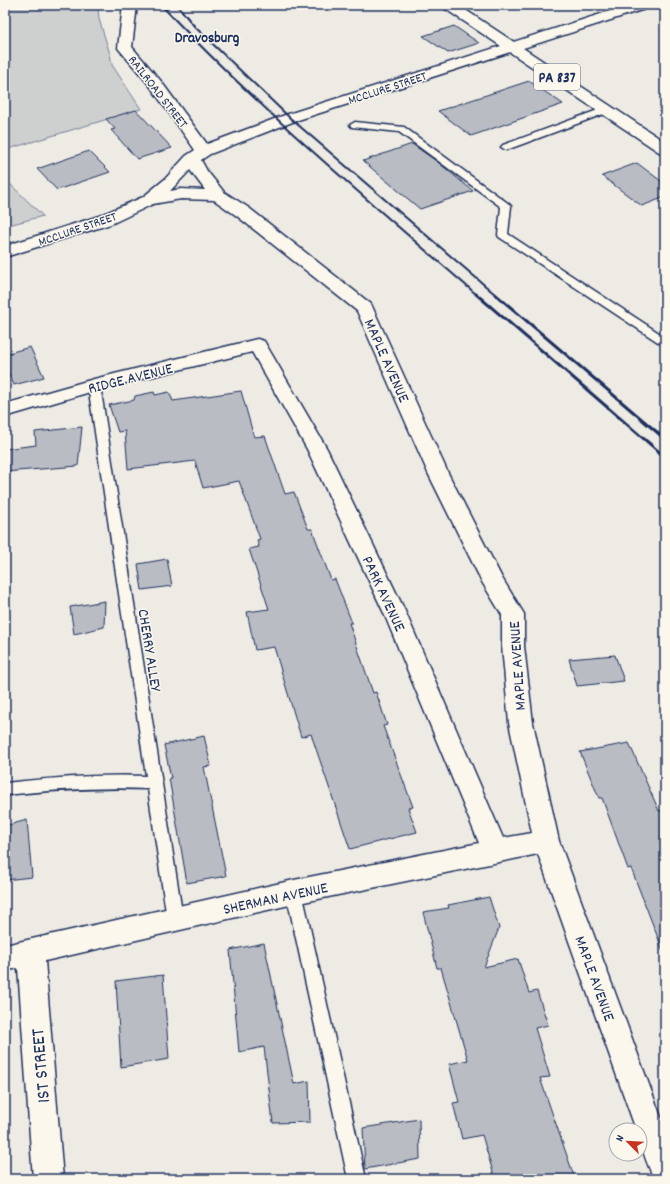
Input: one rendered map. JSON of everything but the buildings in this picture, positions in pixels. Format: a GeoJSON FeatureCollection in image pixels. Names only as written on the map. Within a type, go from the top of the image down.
{"type":"FeatureCollection","features":[{"type":"Feature","properties":{"kind":"street","name":"RAILROAD STREET"},"geometry":{"type":"LineString","coordinates":[[130,5],[125,48],[155,83],[198,155]]}},
{"type":"Feature","properties":{"kind":"street","name":"PA 837"},"geometry":{"type":"LineString","coordinates":[[449,5],[665,149]]}},
{"type":"Feature","properties":{"kind":"street","name":"MCCLURE STREET"},"geometry":{"type":"LineString","coordinates":[[149,200],[171,182],[198,155],[290,118],[643,5]]}},
{"type":"Feature","properties":{"kind":"street","name":"MAPLE AVENUE"},"geometry":{"type":"LineString","coordinates":[[198,155],[200,173],[218,195],[243,212],[365,308],[438,473],[492,582],[513,614],[513,646],[521,723],[546,841],[665,1169]]}},
{"type":"Feature","properties":{"kind":"street","name":"MCCLURE STREET"},"geometry":{"type":"LineString","coordinates":[[5,252],[105,220],[149,200],[181,194],[218,195]]}},
{"type":"Feature","properties":{"kind":"street","name":"RIDGE AVENUE"},"geometry":{"type":"LineString","coordinates":[[5,411],[94,385],[257,345]]}},
{"type":"Feature","properties":{"kind":"street","name":"PARK AVENUE"},"geometry":{"type":"LineString","coordinates":[[257,345],[317,449],[394,611],[495,850]]}},
{"type":"Feature","properties":{"kind":"street","name":"SHERMAN AVENUE"},"geometry":{"type":"LineString","coordinates":[[18,956],[294,892],[495,850],[546,841]]}},
{"type":"Feature","properties":{"kind":"street","name":"1ST STREET"},"geometry":{"type":"LineString","coordinates":[[18,956],[48,1179]]}},
{"type":"Feature","properties":{"kind":"lane"},"geometry":{"type":"LineString","coordinates":[[506,147],[606,110]]}},
{"type":"Feature","properties":{"kind":"lane"},"geometry":{"type":"LineString","coordinates":[[355,125],[401,129],[506,206],[503,235],[665,342]]}},
{"type":"Feature","properties":{"kind":"lane","name":"CHERRY ALLEY"},"geometry":{"type":"LineString","coordinates":[[94,385],[174,919]]}},
{"type":"Feature","properties":{"kind":"lane"},"geometry":{"type":"LineString","coordinates":[[5,789],[64,783],[113,781],[154,783]]}},
{"type":"Feature","properties":{"kind":"lane"},"geometry":{"type":"LineString","coordinates":[[294,892],[357,1179]]}},
{"type":"Feature","properties":{"kind":"shaded area"},"geometry":{"type":"Polygon","coordinates":[[[5,5],[98,5],[99,19],[112,65],[141,109],[5,150],[5,5]]]}},
{"type":"Feature","properties":{"kind":"shaded area"},"geometry":{"type":"Polygon","coordinates":[[[5,179],[43,216],[5,226],[5,179]]]}},
{"type":"Feature","properties":{"kind":"railway"},"geometry":{"type":"LineString","coordinates":[[161,5],[237,81],[315,154],[477,295]]}},
{"type":"Feature","properties":{"kind":"railway"},"geometry":{"type":"LineString","coordinates":[[177,5],[195,27],[290,118],[496,295]]}},
{"type":"Feature","properties":{"kind":"railway"},"geometry":{"type":"LineString","coordinates":[[476,294],[665,457]]}},
{"type":"Feature","properties":{"kind":"railway"},"geometry":{"type":"LineString","coordinates":[[495,294],[665,439]]}},
{"type":"Feature","properties":{"kind":"district","name":"Dravosburg"},"geometry":{"type":"Point","coordinates":[207,37]}}]}
